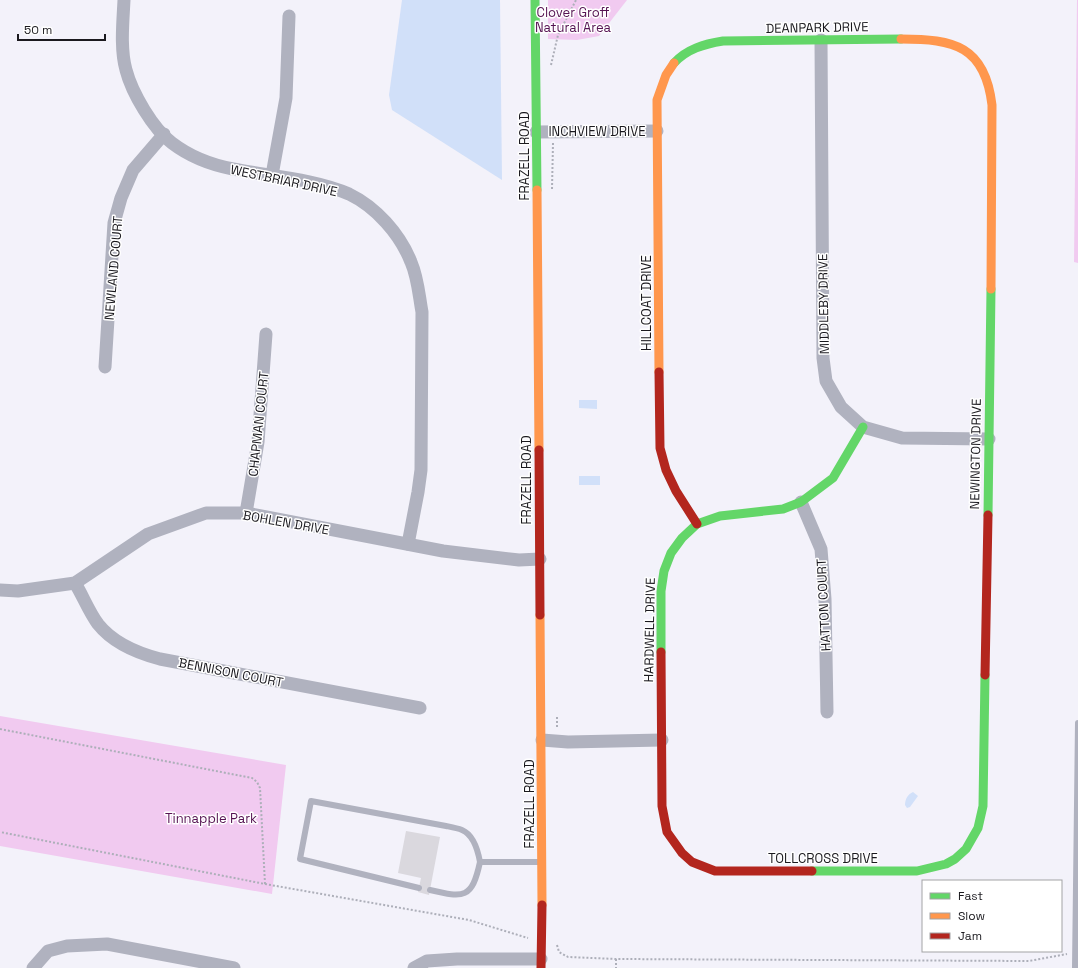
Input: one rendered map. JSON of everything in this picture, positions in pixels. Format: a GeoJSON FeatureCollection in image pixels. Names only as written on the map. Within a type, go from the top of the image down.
{"type":"FeatureCollection","features":[{"type":"Feature","properties":{"kind":"street","name":"WESTBRIAR DRIVE"},"geometry":{"type":"LineString","coordinates":[[124,0],[122,38],[126,69],[138,99],[153,122],[172,143],[214,164],[232,169],[272,175],[349,194],[384,220],[401,241],[412,263],[418,286],[422,312],[421,470],[408,544]]}},
{"type":"Feature","properties":{"kind":"street","name":"FRAZELL ROAD"},"geometry":{"type":"LineString","coordinates":[[535,0],[542,740],[541,964]]}},
{"type":"Feature","properties":{"kind":"street"},"geometry":{"type":"LineString","coordinates":[[272,175],[286,98],[289,16]]}},
{"type":"Feature","properties":{"kind":"street","name":"DEANPARK DRIVE"},"geometry":{"type":"LineString","coordinates":[[666,73],[672,64],[694,47],[708,42],[723,41],[925,39],[944,42],[962,48],[974,58]]}},
{"type":"Feature","properties":{"kind":"street","name":"MIDDLEBY DRIVE"},"geometry":{"type":"LineString","coordinates":[[820,40],[823,358],[826,381],[841,407],[863,427],[902,438],[989,439]]}},
{"type":"Feature","properties":{"kind":"street","name":"NEWINGTON DRIVE"},"geometry":{"type":"LineString","coordinates":[[964,851],[976,834],[983,806],[989,439],[992,105],[990,88],[985,73],[974,58]]}},
{"type":"Feature","properties":{"kind":"street","name":"HILLCOAT DRIVE"},"geometry":{"type":"LineString","coordinates":[[666,73],[661,85],[658,100],[657,131],[660,448],[666,470],[676,491],[697,524]]}},
{"type":"Feature","properties":{"kind":"street","name":"INCHVIEW DRIVE"},"geometry":{"type":"LineString","coordinates":[[536,132],[657,131]]}},
{"type":"Feature","properties":{"kind":"street","name":"NEWLAND COURT"},"geometry":{"type":"LineString","coordinates":[[105,367],[114,223],[121,198],[133,170],[164,134]]}},
{"type":"Feature","properties":{"kind":"street","name":"CHAPMAN COURT"},"geometry":{"type":"LineString","coordinates":[[246,513],[258,442],[266,334]]}},
{"type":"Feature","properties":{"kind":"street","name":"HARDWELL DRIVE"},"geometry":{"type":"LineString","coordinates":[[682,853],[667,832],[662,806],[661,591],[664,570],[670,553],[682,538],[697,524],[720,516],[783,509],[801,502],[833,478],[863,427]]}},
{"type":"Feature","properties":{"kind":"street","name":"HATTON COURT"},"geometry":{"type":"LineString","coordinates":[[801,502],[820,549],[825,599],[827,712]]}},
{"type":"Feature","properties":{"kind":"street","name":"BOHLEN DRIVE"},"geometry":{"type":"LineString","coordinates":[[0,590],[18,591],[76,583],[148,534],[206,513],[246,513],[444,551],[518,560],[540,559]]}},
{"type":"Feature","properties":{"kind":"street","name":"BENNISON COURT"},"geometry":{"type":"LineString","coordinates":[[76,583],[98,624],[110,636],[126,647],[144,655],[420,708]]}},
{"type":"Feature","properties":{"kind":"street"},"geometry":{"type":"LineString","coordinates":[[542,740],[568,742],[662,740]]}},
{"type":"Feature","properties":{"kind":"street","name":"TOLLCROSS DRIVE"},"geometry":{"type":"LineString","coordinates":[[682,853],[692,862],[715,871],[917,871],[943,865],[956,859],[964,851]]}},
{"type":"Feature","properties":{"kind":"street"},"geometry":{"type":"LineString","coordinates":[[33,968],[48,951],[67,946],[107,944],[234,968]]}},
{"type":"Feature","properties":{"kind":"street"},"geometry":{"type":"LineString","coordinates":[[414,968],[428,961],[462,959],[541,964]]}},
{"type":"Feature","properties":{"kind":"lane"},"geometry":{"type":"LineString","coordinates":[[1075,968],[1078,723]]}},
{"type":"Feature","properties":{"kind":"lane"},"geometry":{"type":"LineString","coordinates":[[420,888],[300,859],[312,801],[463,830],[471,838],[478,851],[480,862],[477,878],[470,889],[463,894],[452,895],[430,890]]}},
{"type":"Feature","properties":{"kind":"lane"},"geometry":{"type":"LineString","coordinates":[[480,862],[542,862]]}},
{"type":"Feature","properties":{"kind":"path"},"geometry":{"type":"LineString","coordinates":[[551,69],[554,46],[576,0]]}},
{"type":"Feature","properties":{"kind":"path"},"geometry":{"type":"LineString","coordinates":[[0,729],[252,778],[257,782],[260,788],[265,884]]}},
{"type":"Feature","properties":{"kind":"path"},"geometry":{"type":"LineString","coordinates":[[0,832],[265,884],[469,920],[527,938]]}},
{"type":"Feature","properties":{"kind":"path"},"geometry":{"type":"LineString","coordinates":[[568,957],[616,959],[1030,961],[1075,952]]}},
{"type":"Feature","properties":{"kind":"path"},"geometry":{"type":"LineString","coordinates":[[616,959],[616,968]]}},
{"type":"Feature","properties":{"kind":"green space","name":"Clover Groff Natural Area"},"geometry":{"type":"Polygon","coordinates":[[[548,0],[627,0],[599,36],[577,40],[548,39],[548,0]]]}},
{"type":"Feature","properties":{"kind":"green space"},"geometry":{"type":"Polygon","coordinates":[[[1078,0],[1078,263],[1074,262],[1078,0]]]}},
{"type":"Feature","properties":{"kind":"green space","name":"Tinnapple Park"},"geometry":{"type":"Polygon","coordinates":[[[0,716],[286,765],[272,894],[0,846],[0,716]]]}},
{"type":"Feature","properties":{"kind":"water"},"geometry":{"type":"Polygon","coordinates":[[[402,0],[500,0],[502,180],[392,110],[389,95],[402,0]]]}},
{"type":"Feature","properties":{"kind":"water"},"geometry":{"type":"Polygon","coordinates":[[[579,400],[597,400],[597,409],[579,408],[579,400]]]}},
{"type":"Feature","properties":{"kind":"water"},"geometry":{"type":"Polygon","coordinates":[[[579,476],[600,476],[600,485],[579,485],[579,476]]]}},
{"type":"Feature","properties":{"kind":"water"},"geometry":{"type":"Polygon","coordinates":[[[913,792],[918,796],[910,807],[907,808],[905,805],[906,799],[908,795],[913,792]]]}},
{"type":"Feature","properties":{"kind":"building"},"geometry":{"type":"Polygon","coordinates":[[[406,831],[440,837],[429,895],[418,892],[421,878],[398,873],[406,831]]]}},
{"type":"Feature","properties":{"kind":"traffic: fast"},"geometry":{"type":"LineString","coordinates":[[535,0],[537,190]]}},
{"type":"Feature","properties":{"kind":"traffic: fast"},"geometry":{"type":"LineString","coordinates":[[674,63],[684,54],[696,48],[723,41],[901,39]]}},
{"type":"Feature","properties":{"kind":"traffic: fast"},"geometry":{"type":"LineString","coordinates":[[988,515],[991,289]]}},
{"type":"Feature","properties":{"kind":"traffic: fast"},"geometry":{"type":"LineString","coordinates":[[661,652],[661,591],[664,571],[671,553],[682,538],[697,524],[720,516],[783,509],[801,502],[833,478],[863,427]]}},
{"type":"Feature","properties":{"kind":"traffic: fast"},"geometry":{"type":"LineString","coordinates":[[812,871],[917,871],[946,864],[955,859],[966,849],[978,828],[983,806],[985,675]]}},
{"type":"Feature","properties":{"kind":"traffic: slow"},"geometry":{"type":"LineString","coordinates":[[901,39],[937,41],[951,44],[964,50],[974,58],[982,70],[988,85],[992,105],[991,289]]}},
{"type":"Feature","properties":{"kind":"traffic: slow"},"geometry":{"type":"LineString","coordinates":[[659,372],[657,100],[666,75],[674,63]]}},
{"type":"Feature","properties":{"kind":"traffic: slow"},"geometry":{"type":"LineString","coordinates":[[537,190],[539,450]]}},
{"type":"Feature","properties":{"kind":"traffic: slow"},"geometry":{"type":"LineString","coordinates":[[540,615],[542,905]]}},
{"type":"Feature","properties":{"kind":"traffic: jam"},"geometry":{"type":"LineString","coordinates":[[659,372],[660,448],[666,470],[676,491],[697,524]]}},
{"type":"Feature","properties":{"kind":"traffic: jam"},"geometry":{"type":"LineString","coordinates":[[539,450],[540,615]]}},
{"type":"Feature","properties":{"kind":"traffic: jam"},"geometry":{"type":"LineString","coordinates":[[985,675],[988,515]]}},
{"type":"Feature","properties":{"kind":"traffic: jam"},"geometry":{"type":"LineString","coordinates":[[661,652],[662,806],[667,832],[682,853],[692,862],[715,871],[812,871]]}},
{"type":"Feature","properties":{"kind":"traffic: jam"},"geometry":{"type":"LineString","coordinates":[[541,968],[542,905]]}}]}
